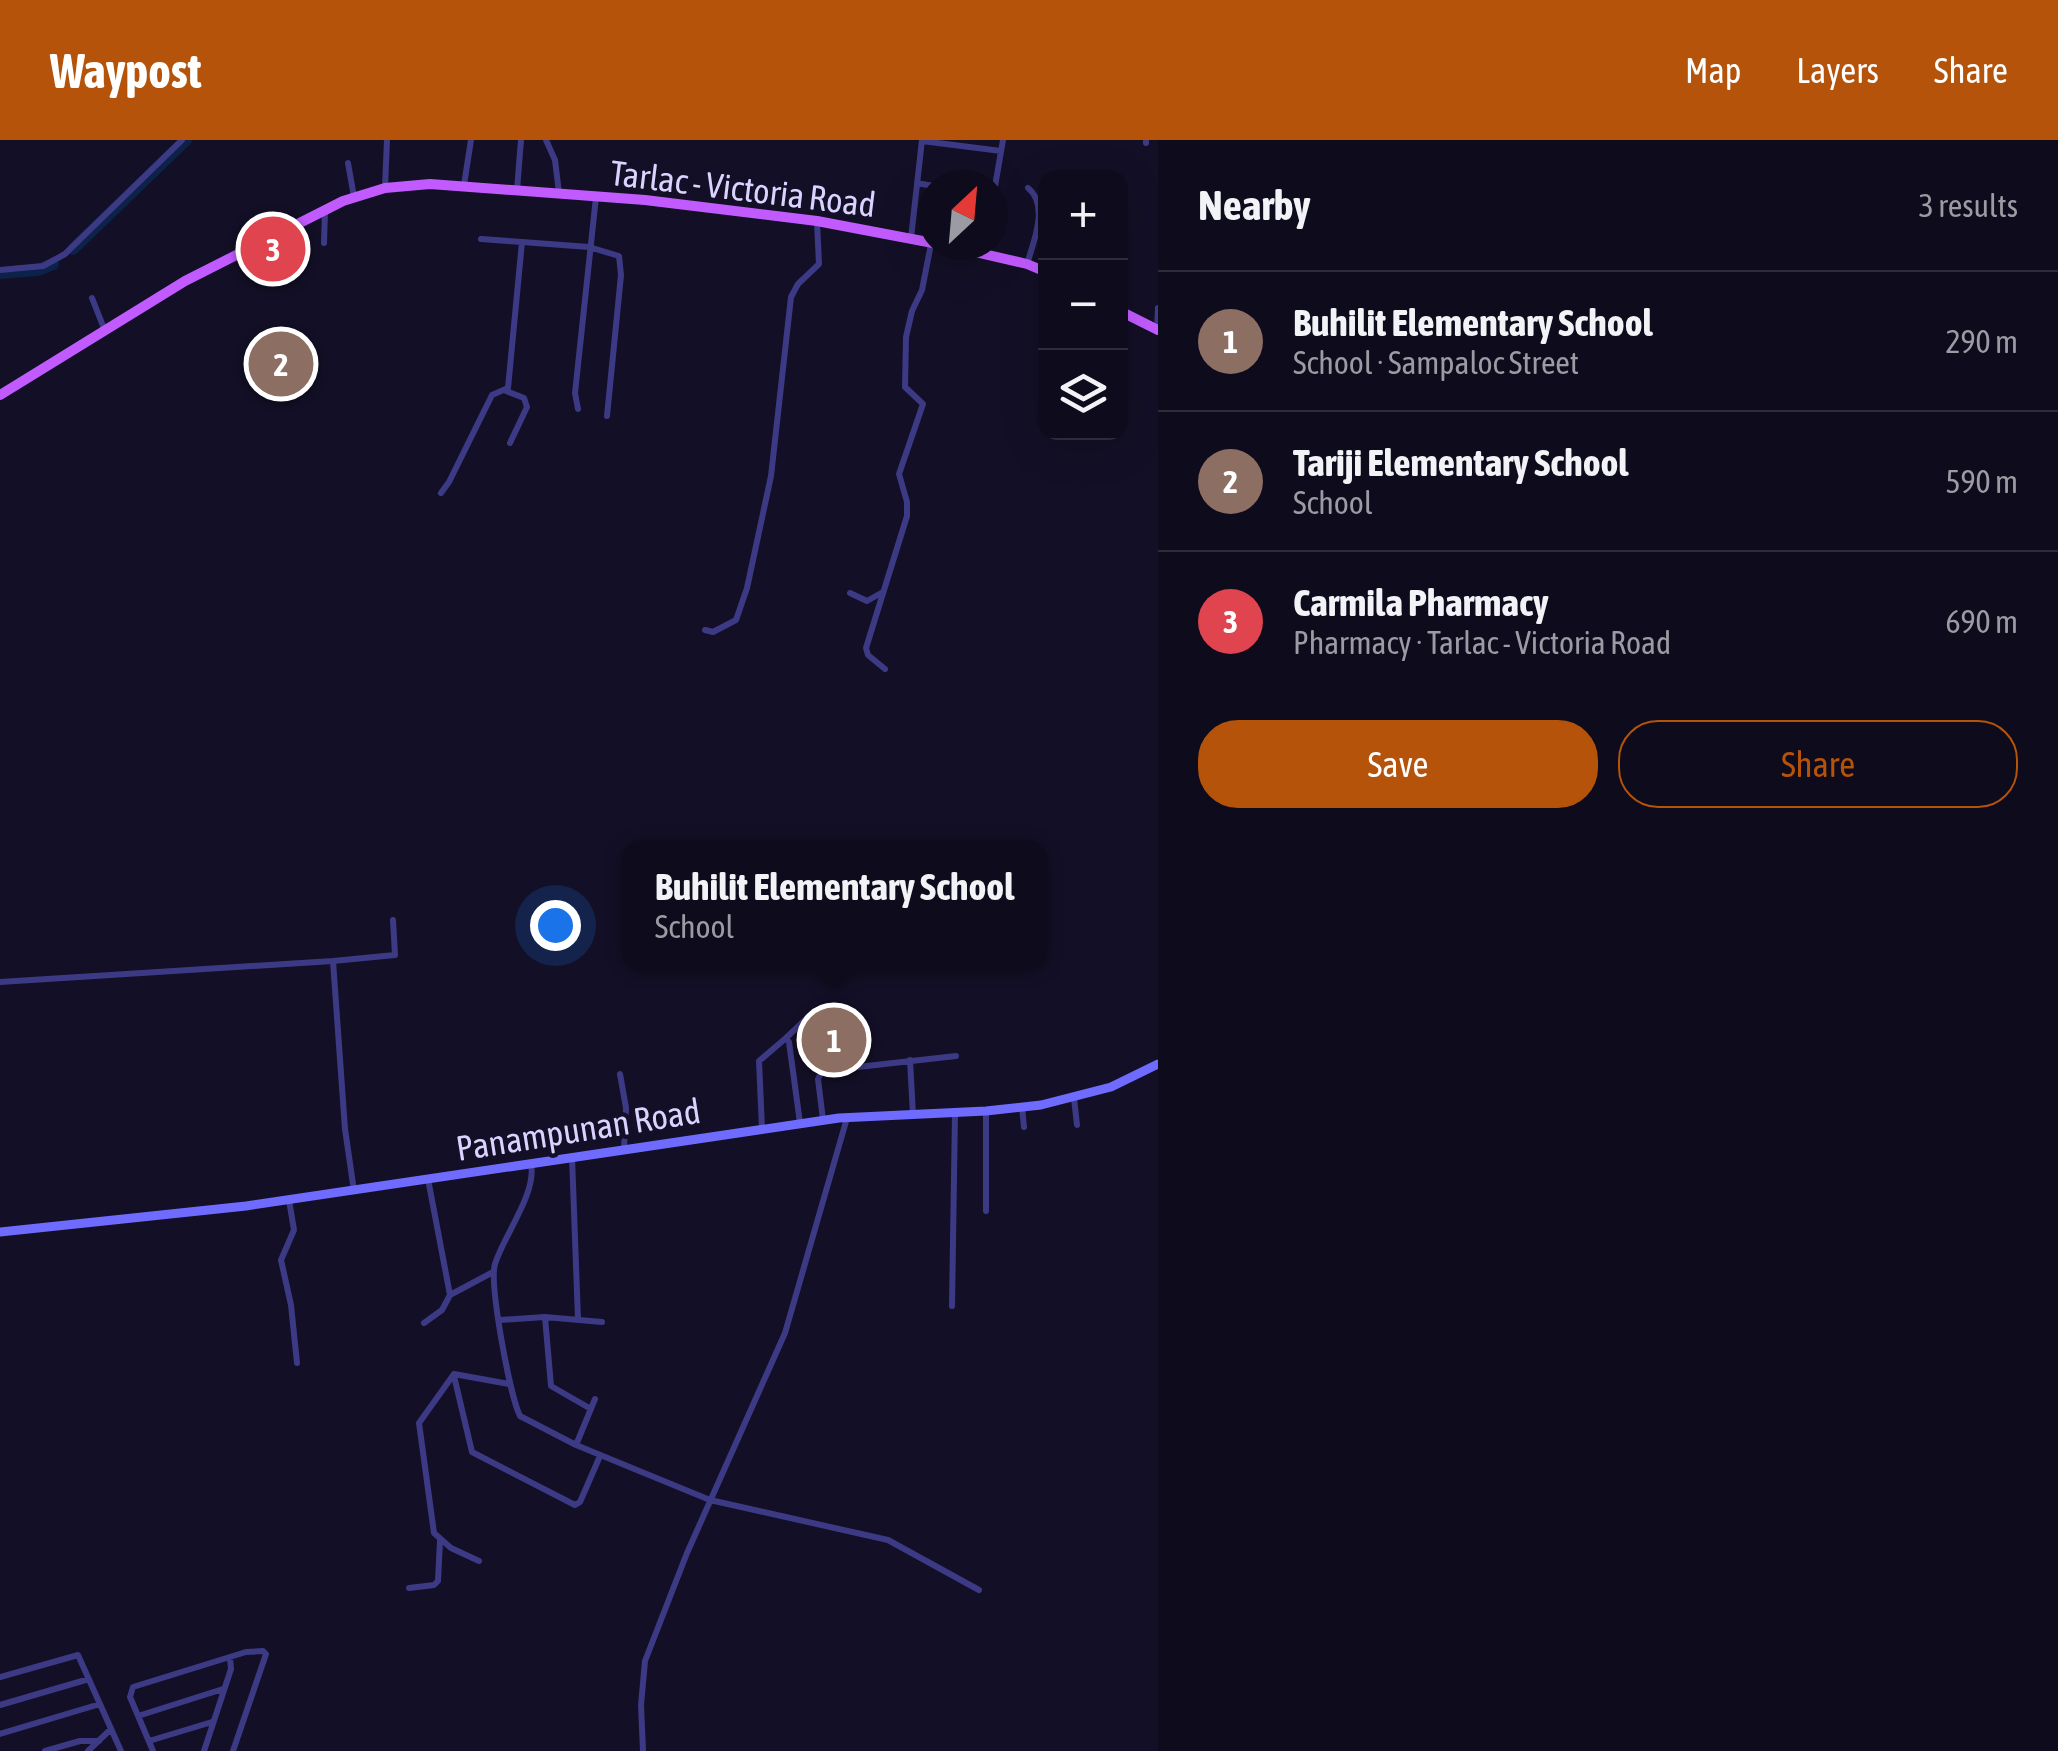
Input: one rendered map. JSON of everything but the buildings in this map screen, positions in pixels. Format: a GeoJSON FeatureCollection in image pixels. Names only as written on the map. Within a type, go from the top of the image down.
{"type":"FeatureCollection","features":[{"type":"Feature","properties":{"kind":"main road","name":"Tarlac - Victoria Road"},"geometry":{"type":"LineString","coordinates":[[0,395],[185,281],[325,210],[385,188],[430,184],[559,193],[816,221],[918,241]]}},
{"type":"Feature","properties":{"kind":"main road"},"geometry":{"type":"LineString","coordinates":[[1008,257],[1038,269]]}},
{"type":"Feature","properties":{"kind":"main road"},"geometry":{"type":"LineString","coordinates":[[1128,315],[1157,330]]}},
{"type":"Feature","properties":{"kind":"street"},"geometry":{"type":"LineString","coordinates":[[0,270],[43,266],[65,254],[182,140]]}},
{"type":"Feature","properties":{"kind":"street"},"geometry":{"type":"LineString","coordinates":[[385,188],[386,140]]}},
{"type":"Feature","properties":{"kind":"street"},"geometry":{"type":"LineString","coordinates":[[464,186],[470,140]]}},
{"type":"Feature","properties":{"kind":"street"},"geometry":{"type":"LineString","coordinates":[[517,190],[522,140]]}},
{"type":"Feature","properties":{"kind":"street"},"geometry":{"type":"LineString","coordinates":[[546,140],[556,160],[559,193]]}},
{"type":"Feature","properties":{"kind":"street"},"geometry":{"type":"LineString","coordinates":[[998,170],[1003,140]]}},
{"type":"Feature","properties":{"kind":"street"},"geometry":{"type":"LineString","coordinates":[[911,240],[922,141],[1001,151]]}},
{"type":"Feature","properties":{"kind":"street"},"geometry":{"type":"LineString","coordinates":[[348,163],[354,198]]}},
{"type":"Feature","properties":{"kind":"street"},"geometry":{"type":"LineString","coordinates":[[1027,264],[1038,213],[1038,200],[1028,188]]}},
{"type":"Feature","properties":{"kind":"street"},"geometry":{"type":"LineString","coordinates":[[578,409],[575,393],[596,197]]}},
{"type":"Feature","properties":{"kind":"street"},"geometry":{"type":"LineString","coordinates":[[324,243],[325,210]]}},
{"type":"Feature","properties":{"kind":"street"},"geometry":{"type":"LineString","coordinates":[[705,630],[713,632],[736,620],[747,588],[771,476],[791,298],[798,284],[819,264],[816,221]]}},
{"type":"Feature","properties":{"kind":"street"},"geometry":{"type":"LineString","coordinates":[[262,222],[270,237]]}},
{"type":"Feature","properties":{"kind":"street"},"geometry":{"type":"LineString","coordinates":[[482,239],[588,247],[616,253],[621,261],[607,416]]}},
{"type":"Feature","properties":{"kind":"street"},"geometry":{"type":"LineString","coordinates":[[506,391],[522,242]]}},
{"type":"Feature","properties":{"kind":"street"},"geometry":{"type":"LineString","coordinates":[[885,668],[868,655],[866,648],[907,516],[901,464],[923,404],[908,392],[904,382],[906,337],[928,260]]}},
{"type":"Feature","properties":{"kind":"street"},"geometry":{"type":"LineString","coordinates":[[92,298],[106,332]]}},
{"type":"Feature","properties":{"kind":"street"},"geometry":{"type":"LineString","coordinates":[[1157,330],[1158,308]]}},
{"type":"Feature","properties":{"kind":"street"},"geometry":{"type":"LineString","coordinates":[[441,494],[496,391],[524,398],[527,408],[510,444]]}},
{"type":"Feature","properties":{"kind":"street"},"geometry":{"type":"LineString","coordinates":[[850,593],[867,601],[884,591]]}},
{"type":"Feature","properties":{"kind":"street"},"geometry":{"type":"LineString","coordinates":[[0,982],[395,955],[393,920]]}},
{"type":"Feature","properties":{"kind":"street"},"geometry":{"type":"LineString","coordinates":[[334,961],[345,1129],[354,1190]]}},
{"type":"Feature","properties":{"kind":"street"},"geometry":{"type":"LineString","coordinates":[[762,1128],[758,1066],[762,1057],[808,1017],[836,1014]]}},
{"type":"Feature","properties":{"kind":"street"},"geometry":{"type":"LineString","coordinates":[[786,1038],[800,1123]]}},
{"type":"Feature","properties":{"kind":"street"},"geometry":{"type":"LineString","coordinates":[[823,1120],[818,1079],[822,1071],[956,1056]]}},
{"type":"Feature","properties":{"kind":"street"},"geometry":{"type":"LineString","coordinates":[[910,1060],[912,1115]]}},
{"type":"Feature","properties":{"kind":"street","name":"Panampunan Road"},"geometry":{"type":"LineString","coordinates":[[0,1232],[290,1200],[847,1117],[1022,1108],[1111,1087],[1158,1064]]}},
{"type":"Feature","properties":{"kind":"street"},"geometry":{"type":"LineString","coordinates":[[620,1074],[626,1108],[624,1149]]}},
{"type":"Feature","properties":{"kind":"street"},"geometry":{"type":"LineString","coordinates":[[1074,1098],[1077,1126]]}},
{"type":"Feature","properties":{"kind":"street"},"geometry":{"type":"LineString","coordinates":[[1022,1108],[1024,1127]]}},
{"type":"Feature","properties":{"kind":"street"},"geometry":{"type":"LineString","coordinates":[[986,1111],[986,1211]]}},
{"type":"Feature","properties":{"kind":"street"},"geometry":{"type":"LineString","coordinates":[[952,1306],[955,1113]]}},
{"type":"Feature","properties":{"kind":"street"},"geometry":{"type":"LineString","coordinates":[[642,1751],[644,1661],[785,1333],[847,1117]]}},
{"type":"Feature","properties":{"kind":"street"},"geometry":{"type":"LineString","coordinates":[[572,1157],[578,1320]]}},
{"type":"Feature","properties":{"kind":"street"},"geometry":{"type":"LineString","coordinates":[[531,1164],[530,1185],[493,1272],[509,1384],[520,1416],[600,1456],[710,1500],[874,1536],[908,1549],[978,1590]]}},
{"type":"Feature","properties":{"kind":"street"},"geometry":{"type":"LineString","coordinates":[[428,1179],[450,1295]]}},
{"type":"Feature","properties":{"kind":"street"},"geometry":{"type":"LineString","coordinates":[[290,1200],[294,1230],[281,1260],[297,1364]]}},
{"type":"Feature","properties":{"kind":"street"},"geometry":{"type":"LineString","coordinates":[[424,1324],[442,1310],[450,1295],[493,1272]]}},
{"type":"Feature","properties":{"kind":"street"},"geometry":{"type":"LineString","coordinates":[[545,1317],[551,1386],[591,1409]]}},
{"type":"Feature","properties":{"kind":"street"},"geometry":{"type":"LineString","coordinates":[[500,1320],[545,1317],[602,1322]]}},
{"type":"Feature","properties":{"kind":"street"},"geometry":{"type":"LineString","coordinates":[[454,1374],[468,1446],[485,1461],[575,1505],[580,1502],[600,1456]]}},
{"type":"Feature","properties":{"kind":"street"},"geometry":{"type":"LineString","coordinates":[[454,1374],[509,1384]]}},
{"type":"Feature","properties":{"kind":"street"},"geometry":{"type":"LineString","coordinates":[[409,1588],[434,1585],[442,1567],[417,1432],[422,1416],[454,1374]]}},
{"type":"Feature","properties":{"kind":"street"},"geometry":{"type":"LineString","coordinates":[[576,1445],[595,1398]]}},
{"type":"Feature","properties":{"kind":"street"},"geometry":{"type":"LineString","coordinates":[[440,1540],[479,1562]]}},
{"type":"Feature","properties":{"kind":"street"},"geometry":{"type":"LineString","coordinates":[[153,1751],[130,1697],[133,1687],[256,1650],[266,1654],[233,1751]]}},
{"type":"Feature","properties":{"kind":"street"},"geometry":{"type":"LineString","coordinates":[[0,1676],[78,1655],[121,1751]]}},
{"type":"Feature","properties":{"kind":"street"},"geometry":{"type":"LineString","coordinates":[[204,1751],[231,1669],[230,1658]]}},
{"type":"Feature","properties":{"kind":"street"},"geometry":{"type":"LineString","coordinates":[[0,1705],[89,1679]]}},
{"type":"Feature","properties":{"kind":"street"},"geometry":{"type":"LineString","coordinates":[[138,1716],[224,1688]]}},
{"type":"Feature","properties":{"kind":"street"},"geometry":{"type":"LineString","coordinates":[[0,1734],[100,1704]]}},
{"type":"Feature","properties":{"kind":"street"},"geometry":{"type":"LineString","coordinates":[[149,1741],[212,1722]]}},
{"type":"Feature","properties":{"kind":"street"},"geometry":{"type":"LineString","coordinates":[[88,1751],[111,1729]]}},
{"type":"Feature","properties":{"kind":"street"},"geometry":{"type":"LineString","coordinates":[[45,1751],[80,1741],[99,1741]]}},
{"type":"Feature","properties":{"kind":"waterway"},"geometry":{"type":"LineString","coordinates":[[73,249],[186,140]]}},
{"type":"Feature","properties":{"kind":"waterway"},"geometry":{"type":"LineString","coordinates":[[0,273],[38,270],[53,264]]}},
{"type":"Feature","properties":{"kind":"place","name":"Carmila Pharmacy"},"geometry":{"type":"Point","coordinates":[273,249]}},
{"type":"Feature","properties":{"kind":"place","name":"Tariji Elementary School"},"geometry":{"type":"Point","coordinates":[281,364]}},
{"type":"Feature","properties":{"kind":"place","name":"Buhilit Elementary School"},"geometry":{"type":"Point","coordinates":[834,1040]}}]}
